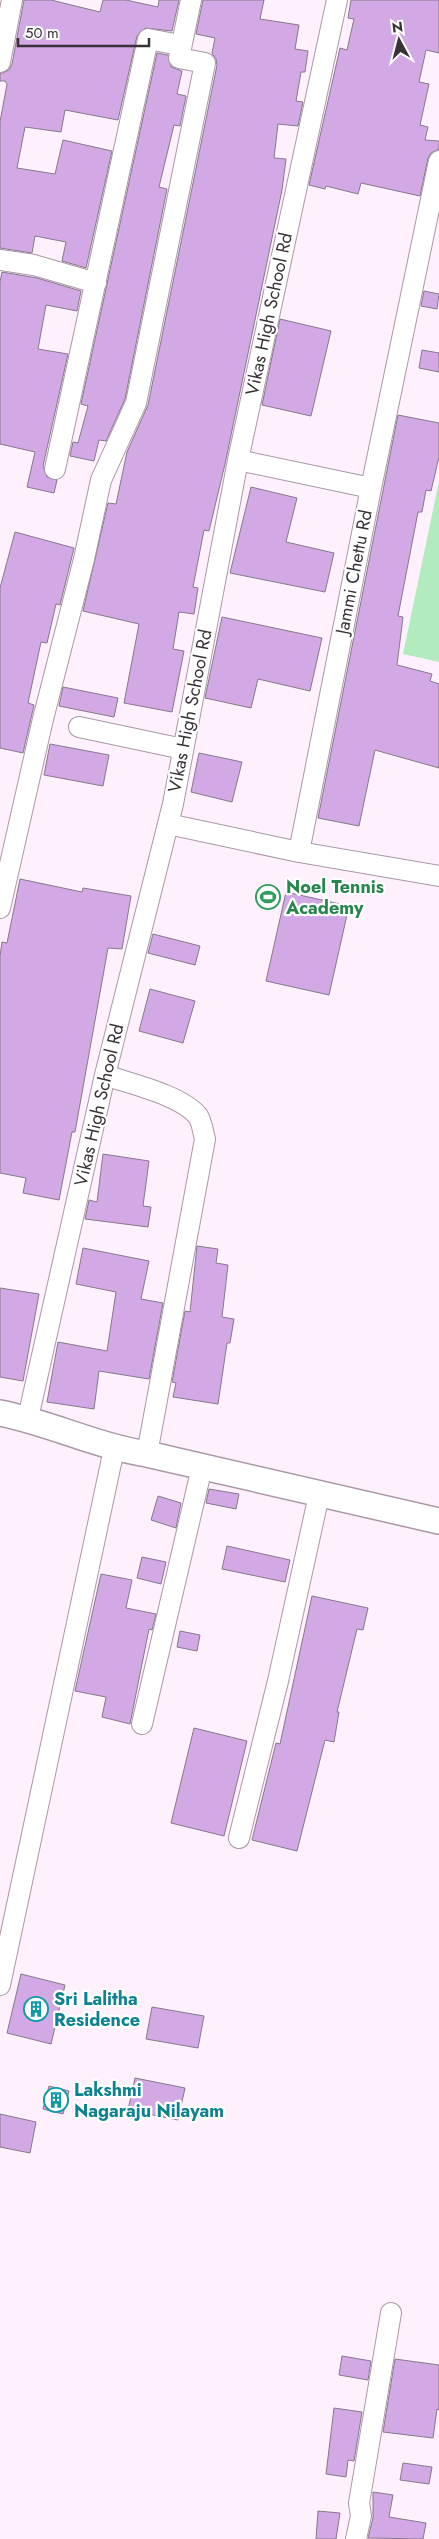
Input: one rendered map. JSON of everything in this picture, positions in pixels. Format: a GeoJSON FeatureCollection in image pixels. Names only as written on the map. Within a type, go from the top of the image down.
{"type":"FeatureCollection","features":[{"type":"Feature","properties":{"kind":"street"},"geometry":{"type":"LineString","coordinates":[[0,62],[12,0]]}},
{"type":"Feature","properties":{"kind":"street"},"geometry":{"type":"LineString","coordinates":[[0,908],[43,719],[102,480],[136,404],[205,63],[179,58],[180,45],[191,0]]}},
{"type":"Feature","properties":{"kind":"street","name":"Vikas High School Rd"},"geometry":{"type":"LineString","coordinates":[[28,1418],[105,1075],[168,824],[238,460],[338,0]]}},
{"type":"Feature","properties":{"kind":"street"},"geometry":{"type":"LineString","coordinates":[[56,469],[148,39],[180,45]]}},
{"type":"Feature","properties":{"kind":"street","name":"Jammi Chettu Rd"},"geometry":{"type":"LineString","coordinates":[[299,852],[371,488],[439,161]]}},
{"type":"Feature","properties":{"kind":"street"},"geometry":{"type":"LineString","coordinates":[[0,260],[34,265],[96,283]]}},
{"type":"Feature","properties":{"kind":"street"},"geometry":{"type":"LineString","coordinates":[[238,460],[371,488]]}},
{"type":"Feature","properties":{"kind":"street"},"geometry":{"type":"LineString","coordinates":[[79,726],[183,750]]}},
{"type":"Feature","properties":{"kind":"street"},"geometry":{"type":"LineString","coordinates":[[168,824],[299,852],[439,876]]}},
{"type":"Feature","properties":{"kind":"street"},"geometry":{"type":"LineString","coordinates":[[105,1075],[162,1095],[189,1107],[199,1118],[205,1139],[147,1454]]}},
{"type":"Feature","properties":{"kind":"street"},"geometry":{"type":"LineString","coordinates":[[0,1413],[28,1418],[114,1449],[147,1454],[439,1521]]}},
{"type":"Feature","properties":{"kind":"street"},"geometry":{"type":"LineString","coordinates":[[0,1985],[114,1449]]}},
{"type":"Feature","properties":{"kind":"street"},"geometry":{"type":"LineString","coordinates":[[142,1724],[202,1467]]}},
{"type":"Feature","properties":{"kind":"street"},"geometry":{"type":"LineString","coordinates":[[239,1838],[278,1681],[319,1495]]}},
{"type":"Feature","properties":{"kind":"street"},"geometry":{"type":"LineString","coordinates":[[356,2539],[361,2516],[359,2503],[391,2312]]}},
{"type":"Feature","properties":{"kind":"green space"},"geometry":{"type":"Polygon","coordinates":[[[439,481],[439,662],[403,654],[439,481]]]}},
{"type":"Feature","properties":{"kind":"building"},"geometry":{"type":"Polygon","coordinates":[[[24,0],[51,0],[100,12],[103,0],[126,0],[158,7],[159,0],[179,0],[172,31],[145,28],[137,36],[118,120],[65,110],[61,132],[25,127],[17,168],[55,174],[63,140],[112,151],[86,268],[62,261],[66,242],[35,236],[32,253],[0,248],[0,122],[7,84],[5,81],[0,81],[0,74],[9,70],[12,64],[24,0]]]}},
{"type":"Feature","properties":{"kind":"building"},"geometry":{"type":"Polygon","coordinates":[[[203,0],[264,0],[260,19],[299,25],[295,49],[308,51],[305,72],[301,72],[296,101],[303,102],[298,126],[278,124],[274,158],[286,159],[282,190],[225,464],[209,531],[204,530],[193,587],[198,588],[194,614],[179,612],[173,649],[184,651],[172,712],[124,703],[139,624],[83,611],[108,503],[116,504],[127,452],[148,405],[217,65],[212,53],[215,38],[196,34],[203,0]]]}},
{"type":"Feature","properties":{"kind":"building"},"geometry":{"type":"Polygon","coordinates":[[[351,0],[439,0],[439,53],[426,50],[419,82],[429,84],[420,125],[428,127],[425,140],[439,141],[439,149],[431,153],[428,158],[420,196],[361,183],[358,194],[326,186],[325,189],[309,185],[340,48],[347,50],[354,19],[348,18],[351,0]]]}},
{"type":"Feature","properties":{"kind":"building"},"geometry":{"type":"Polygon","coordinates":[[[157,53],[168,55],[171,67],[182,71],[177,94],[186,96],[180,126],[174,125],[159,187],[167,189],[125,399],[106,441],[99,440],[94,461],[70,456],[73,442],[78,443],[88,406],[81,404],[157,53]]]}},
{"type":"Feature","properties":{"kind":"building"},"geometry":{"type":"Polygon","coordinates":[[[2,272],[37,278],[81,291],[77,311],[46,305],[38,349],[68,354],[43,466],[47,477],[57,480],[54,493],[27,487],[35,452],[0,444],[0,282],[2,272]]]}},
{"type":"Feature","properties":{"kind":"building"},"geometry":{"type":"Polygon","coordinates":[[[424,291],[439,294],[437,309],[421,306],[424,291]]]}},
{"type":"Feature","properties":{"kind":"building"},"geometry":{"type":"Polygon","coordinates":[[[280,319],[331,331],[311,416],[262,405],[280,319]]]}},
{"type":"Feature","properties":{"kind":"building"},"geometry":{"type":"Polygon","coordinates":[[[422,350],[439,353],[439,372],[419,368],[422,350]]]}},
{"type":"Feature","properties":{"kind":"building"},"geometry":{"type":"Polygon","coordinates":[[[398,415],[439,423],[439,457],[431,491],[426,490],[422,512],[418,512],[398,616],[403,617],[397,665],[432,674],[430,681],[439,684],[439,768],[375,750],[359,826],[318,818],[398,415]]]}},
{"type":"Feature","properties":{"kind":"building"},"geometry":{"type":"Polygon","coordinates":[[[251,487],[297,498],[286,542],[334,553],[325,592],[230,573],[251,487]]]}},
{"type":"Feature","properties":{"kind":"building"},"geometry":{"type":"Polygon","coordinates":[[[15,532],[74,548],[60,605],[56,604],[47,643],[41,642],[28,703],[34,705],[23,753],[0,748],[0,588],[15,532]]]}},
{"type":"Feature","properties":{"kind":"building"},"geometry":{"type":"Polygon","coordinates":[[[222,617],[322,638],[310,691],[258,679],[251,708],[205,698],[222,617]]]}},
{"type":"Feature","properties":{"kind":"building"},"geometry":{"type":"Polygon","coordinates":[[[63,687],[118,698],[114,717],[59,706],[63,687]]]}},
{"type":"Feature","properties":{"kind":"building"},"geometry":{"type":"Polygon","coordinates":[[[50,744],[109,755],[103,786],[44,775],[50,744]]]}},
{"type":"Feature","properties":{"kind":"building"},"geometry":{"type":"Polygon","coordinates":[[[199,753],[242,762],[232,802],[191,792],[199,753]]]}},
{"type":"Feature","properties":{"kind":"building"},"geometry":{"type":"Polygon","coordinates":[[[20,879],[82,892],[83,888],[131,896],[122,949],[108,948],[75,1132],[72,1132],[59,1200],[23,1193],[26,1178],[0,1173],[0,956],[2,942],[7,943],[20,879]]]}},
{"type":"Feature","properties":{"kind":"building"},"geometry":{"type":"Polygon","coordinates":[[[286,892],[349,906],[329,995],[266,981],[286,892]]]}},
{"type":"Feature","properties":{"kind":"building"},"geometry":{"type":"Polygon","coordinates":[[[153,934],[200,946],[195,965],[148,953],[153,934]]]}},
{"type":"Feature","properties":{"kind":"building"},"geometry":{"type":"Polygon","coordinates":[[[150,989],[195,1001],[183,1043],[139,1031],[150,989]]]}},
{"type":"Feature","properties":{"kind":"building"},"geometry":{"type":"Polygon","coordinates":[[[103,1154],[149,1161],[143,1206],[151,1207],[148,1227],[85,1219],[89,1200],[97,1202],[103,1154]]]}},
{"type":"Feature","properties":{"kind":"building"},"geometry":{"type":"Polygon","coordinates":[[[197,1246],[218,1249],[216,1263],[228,1265],[222,1317],[234,1319],[230,1343],[227,1343],[218,1404],[173,1397],[176,1383],[172,1382],[185,1311],[190,1312],[197,1246]]]}},
{"type":"Feature","properties":{"kind":"building"},"geometry":{"type":"Polygon","coordinates":[[[83,1248],[149,1261],[141,1299],[163,1303],[149,1379],[99,1371],[94,1409],[47,1402],[58,1342],[107,1351],[116,1292],[76,1284],[83,1248]]]}},
{"type":"Feature","properties":{"kind":"building"},"geometry":{"type":"Polygon","coordinates":[[[0,1288],[39,1294],[23,1381],[0,1377],[0,1288]]]}},
{"type":"Feature","properties":{"kind":"building"},"geometry":{"type":"Polygon","coordinates":[[[209,1489],[239,1494],[236,1509],[206,1503],[209,1489]]]}},
{"type":"Feature","properties":{"kind":"building"},"geometry":{"type":"Polygon","coordinates":[[[158,1496],[181,1503],[176,1528],[151,1520],[158,1496]]]}},
{"type":"Feature","properties":{"kind":"building"},"geometry":{"type":"Polygon","coordinates":[[[227,1546],[290,1560],[285,1582],[222,1569],[227,1546]]]}},
{"type":"Feature","properties":{"kind":"building"},"geometry":{"type":"Polygon","coordinates":[[[142,1557],[166,1562],[161,1584],[137,1578],[142,1557]]]}},
{"type":"Feature","properties":{"kind":"building"},"geometry":{"type":"Polygon","coordinates":[[[101,1574],[132,1580],[126,1608],[156,1614],[152,1630],[149,1629],[130,1724],[102,1717],[106,1697],[75,1691],[101,1574]]]}},
{"type":"Feature","properties":{"kind":"building"},"geometry":{"type":"Polygon","coordinates":[[[312,1596],[368,1608],[363,1630],[357,1629],[337,1712],[339,1712],[334,1742],[325,1740],[297,1851],[252,1840],[276,1743],[280,1744],[312,1596]]]}},
{"type":"Feature","properties":{"kind":"building"},"geometry":{"type":"Polygon","coordinates":[[[180,1631],[200,1635],[197,1651],[177,1647],[180,1631]]]}},
{"type":"Feature","properties":{"kind":"building"},"geometry":{"type":"Polygon","coordinates":[[[194,1728],[247,1741],[224,1836],[171,1823],[194,1728]]]}},
{"type":"Feature","properties":{"kind":"building","name":"Sri Lalitha Residence"},"geometry":{"type":"Polygon","coordinates":[[[21,1974],[65,1985],[51,2044],[7,2033],[21,1974]]]}},
{"type":"Feature","properties":{"kind":"building"},"geometry":{"type":"Polygon","coordinates":[[[152,2007],[204,2016],[198,2048],[146,2039],[152,2007]]]}},
{"type":"Feature","properties":{"kind":"building"},"geometry":{"type":"Polygon","coordinates":[[[135,2078],[185,2088],[178,2120],[128,2110],[135,2078]]]}},
{"type":"Feature","properties":{"kind":"building","name":"Lakshmi Nagaraju Nilayam"},"geometry":{"type":"Polygon","coordinates":[[[49,2086],[69,2091],[63,2114],[43,2109],[49,2086]]]}},
{"type":"Feature","properties":{"kind":"building"},"geometry":{"type":"Polygon","coordinates":[[[0,2114],[36,2122],[30,2153],[0,2147],[0,2114]]]}},
{"type":"Feature","properties":{"kind":"building"},"geometry":{"type":"Polygon","coordinates":[[[342,2356],[371,2361],[368,2380],[339,2375],[342,2356]]]}},
{"type":"Feature","properties":{"kind":"building"},"geometry":{"type":"Polygon","coordinates":[[[395,2359],[439,2365],[439,2410],[437,2409],[433,2438],[383,2432],[395,2359]]]}},
{"type":"Feature","properties":{"kind":"building"},"geometry":{"type":"Polygon","coordinates":[[[334,2408],[362,2412],[354,2461],[348,2460],[346,2477],[326,2474],[334,2408]]]}},
{"type":"Feature","properties":{"kind":"building"},"geometry":{"type":"Polygon","coordinates":[[[403,2463],[432,2467],[429,2484],[400,2480],[403,2463]]]}},
{"type":"Feature","properties":{"kind":"building"},"geometry":{"type":"Polygon","coordinates":[[[373,2492],[393,2495],[389,2517],[426,2523],[423,2539],[368,2538],[373,2518],[373,2492]]]}},
{"type":"Feature","properties":{"kind":"building"},"geometry":{"type":"Polygon","coordinates":[[[318,2511],[340,2513],[336,2539],[316,2539],[318,2511]]]}},
{"type":"Feature","properties":{"kind":"place","name":"Noel Tennis Academy"},"geometry":{"type":"Point","coordinates":[268,897]}},
{"type":"Feature","properties":{"kind":"place","name":"Sri Lalitha Residence"},"geometry":{"type":"Point","coordinates":[36,2009]}},
{"type":"Feature","properties":{"kind":"place","name":"Lakshmi Nagaraju Nilayam"},"geometry":{"type":"Point","coordinates":[56,2100]}}]}
